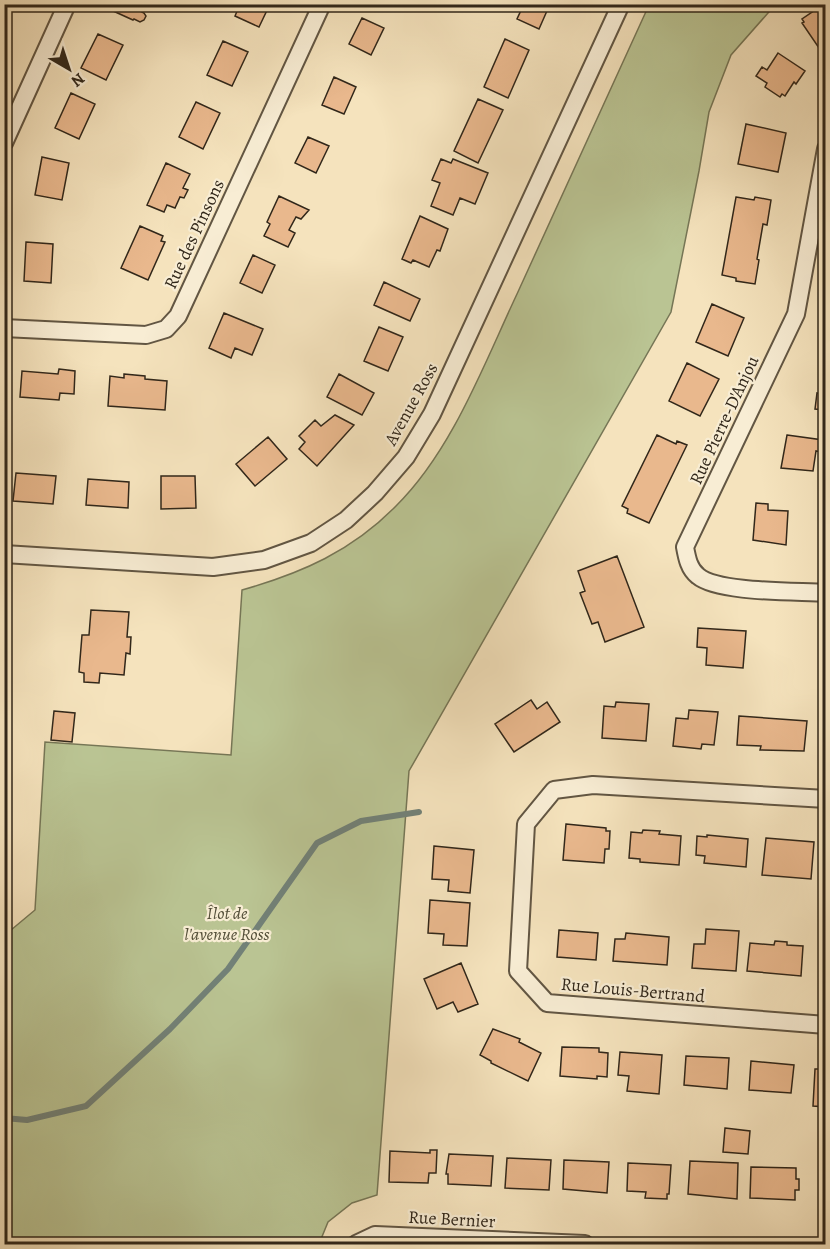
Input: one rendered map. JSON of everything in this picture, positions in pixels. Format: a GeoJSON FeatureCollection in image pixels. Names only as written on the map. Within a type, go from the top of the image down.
{"type":"FeatureCollection","features":[{"type":"Feature","properties":{"kind":"street"},"geometry":{"type":"LineString","coordinates":[[4,143],[67,4]]}},
{"type":"Feature","properties":{"kind":"street","name":"Rue des Pinsons"},"geometry":{"type":"LineString","coordinates":[[4,328],[147,335],[166,329],[178,316],[322,4]]}},
{"type":"Feature","properties":{"kind":"street","name":"Avenue Ross"},"geometry":{"type":"LineString","coordinates":[[4,554],[213,567],[264,560],[311,543],[346,520],[375,493],[406,457],[432,414],[621,4]]}},
{"type":"Feature","properties":{"kind":"street","name":"Rue Pierre-D'Anjou"},"geometry":{"type":"LineString","coordinates":[[825,149],[796,314],[685,547],[688,563],[698,576],[720,586],[825,593]]}},
{"type":"Feature","properties":{"kind":"street","name":"Rue Louis-Bertrand"},"geometry":{"type":"LineString","coordinates":[[825,799],[593,785],[554,790],[526,824],[518,971],[548,1003],[825,1025]]}},
{"type":"Feature","properties":{"kind":"street","name":"Rue Bernier"},"geometry":{"type":"LineString","coordinates":[[356,1245],[375,1235],[585,1245]]}},
{"type":"Feature","properties":{"kind":"green space","name":"Îlot de l'avenue Ross"},"geometry":{"type":"Polygon","coordinates":[[[649,5],[775,5],[731,55],[709,112],[671,312],[409,771],[377,1195],[352,1203],[328,1222],[319,1244],[5,1244],[5,935],[35,910],[45,742],[231,755],[242,590],[305,568],[362,536],[396,506],[434,460],[479,377],[649,5]]]}},
{"type":"Feature","properties":{"kind":"building"},"geometry":{"type":"Polygon","coordinates":[[[113,4],[140,4],[138,10],[146,16],[140,22],[133,20],[111,10],[113,4]]]}},
{"type":"Feature","properties":{"kind":"building"},"geometry":{"type":"Polygon","coordinates":[[[240,4],[270,4],[259,27],[235,16],[240,4]]]}},
{"type":"Feature","properties":{"kind":"building"},"geometry":{"type":"Polygon","coordinates":[[[524,4],[550,4],[539,29],[517,19],[524,4]]]}},
{"type":"Feature","properties":{"kind":"building"},"geometry":{"type":"Polygon","coordinates":[[[815,4],[823,4],[826,8],[826,44],[819,48],[802,23],[804,22],[802,19],[818,8],[815,4]]]}},
{"type":"Feature","properties":{"kind":"building"},"geometry":{"type":"Polygon","coordinates":[[[362,18],[384,28],[371,55],[349,44],[362,18]]]}},
{"type":"Feature","properties":{"kind":"building"},"geometry":{"type":"Polygon","coordinates":[[[98,34],[123,45],[106,80],[81,68],[98,34]]]}},
{"type":"Feature","properties":{"kind":"building"},"geometry":{"type":"Polygon","coordinates":[[[505,39],[529,50],[508,98],[484,87],[505,39]]]}},
{"type":"Feature","properties":{"kind":"building"},"geometry":{"type":"Polygon","coordinates":[[[223,41],[248,52],[232,86],[207,75],[223,41]]]}},
{"type":"Feature","properties":{"kind":"building"},"geometry":{"type":"Polygon","coordinates":[[[778,53],[805,71],[785,96],[782,94],[780,97],[765,87],[767,83],[756,76],[762,67],[767,70],[778,53]]]}},
{"type":"Feature","properties":{"kind":"building"},"geometry":{"type":"Polygon","coordinates":[[[334,77],[356,87],[344,114],[322,105],[334,77]]]}},
{"type":"Feature","properties":{"kind":"building"},"geometry":{"type":"Polygon","coordinates":[[[71,93],[95,104],[79,139],[55,128],[71,93]]]}},
{"type":"Feature","properties":{"kind":"building"},"geometry":{"type":"Polygon","coordinates":[[[478,99],[503,110],[478,163],[454,151],[478,99]]]}},
{"type":"Feature","properties":{"kind":"building"},"geometry":{"type":"Polygon","coordinates":[[[196,102],[220,113],[203,149],[179,137],[196,102]]]}},
{"type":"Feature","properties":{"kind":"building"},"geometry":{"type":"Polygon","coordinates":[[[746,124],[786,133],[778,172],[738,164],[746,124]]]}},
{"type":"Feature","properties":{"kind":"building"},"geometry":{"type":"Polygon","coordinates":[[[308,137],[329,146],[316,173],[295,163],[308,137]]]}},
{"type":"Feature","properties":{"kind":"building"},"geometry":{"type":"Polygon","coordinates":[[[42,157],[69,163],[62,200],[35,195],[42,157]]]}},
{"type":"Feature","properties":{"kind":"building"},"geometry":{"type":"Polygon","coordinates":[[[441,159],[451,163],[453,159],[488,173],[475,204],[460,198],[453,215],[431,206],[440,183],[432,180],[441,159]]]}},
{"type":"Feature","properties":{"kind":"building"},"geometry":{"type":"Polygon","coordinates":[[[166,163],[190,174],[183,188],[188,190],[184,198],[180,197],[175,208],[167,205],[164,212],[147,205],[166,163]]]}},
{"type":"Feature","properties":{"kind":"building"},"geometry":{"type":"Polygon","coordinates":[[[279,196],[309,210],[301,219],[296,217],[289,230],[295,233],[288,247],[264,236],[270,224],[267,222],[279,196]]]}},
{"type":"Feature","properties":{"kind":"building"},"geometry":{"type":"Polygon","coordinates":[[[736,197],[771,200],[767,225],[763,224],[755,284],[736,281],[736,278],[722,275],[736,197]]]}},
{"type":"Feature","properties":{"kind":"building"},"geometry":{"type":"Polygon","coordinates":[[[420,216],[448,229],[440,251],[437,250],[429,267],[413,260],[411,263],[402,259],[420,216]]]}},
{"type":"Feature","properties":{"kind":"building"},"geometry":{"type":"Polygon","coordinates":[[[140,226],[163,236],[161,241],[165,242],[148,280],[121,268],[140,226]]]}},
{"type":"Feature","properties":{"kind":"building"},"geometry":{"type":"Polygon","coordinates":[[[26,242],[53,244],[51,283],[24,281],[26,242]]]}},
{"type":"Feature","properties":{"kind":"building"},"geometry":{"type":"Polygon","coordinates":[[[253,255],[275,265],[262,293],[240,283],[253,255]]]}},
{"type":"Feature","properties":{"kind":"building"},"geometry":{"type":"Polygon","coordinates":[[[384,282],[420,299],[410,321],[374,305],[384,282]]]}},
{"type":"Feature","properties":{"kind":"building"},"geometry":{"type":"Polygon","coordinates":[[[712,304],[744,318],[728,356],[696,342],[712,304]]]}},
{"type":"Feature","properties":{"kind":"building"},"geometry":{"type":"Polygon","coordinates":[[[224,313],[263,329],[252,355],[235,348],[231,358],[209,348],[224,313]]]}},
{"type":"Feature","properties":{"kind":"building"},"geometry":{"type":"Polygon","coordinates":[[[379,327],[403,337],[388,371],[364,361],[379,327]]]}},
{"type":"Feature","properties":{"kind":"building"},"geometry":{"type":"Polygon","coordinates":[[[687,363],[719,379],[700,416],[669,401],[687,363]]]}},
{"type":"Feature","properties":{"kind":"building"},"geometry":{"type":"Polygon","coordinates":[[[59,369],[75,371],[74,394],[60,393],[59,400],[20,397],[22,371],[58,374],[59,369]]]}},
{"type":"Feature","properties":{"kind":"building"},"geometry":{"type":"Polygon","coordinates":[[[124,374],[167,381],[165,410],[108,406],[110,376],[124,378],[124,374]]]}},
{"type":"Feature","properties":{"kind":"building"},"geometry":{"type":"Polygon","coordinates":[[[339,374],[374,393],[362,415],[327,397],[339,374]]]}},
{"type":"Feature","properties":{"kind":"building"},"geometry":{"type":"Polygon","coordinates":[[[822,378],[826,378],[826,410],[815,409],[817,393],[821,394],[822,378]]]}},
{"type":"Feature","properties":{"kind":"building"},"geometry":{"type":"Polygon","coordinates":[[[335,415],[354,425],[317,466],[299,449],[305,442],[299,436],[315,420],[321,426],[335,415]]]}},
{"type":"Feature","properties":{"kind":"building"},"geometry":{"type":"Polygon","coordinates":[[[657,435],[676,444],[677,441],[687,445],[649,523],[627,513],[628,509],[622,506],[657,435]]]}},
{"type":"Feature","properties":{"kind":"building"},"geometry":{"type":"Polygon","coordinates":[[[787,435],[823,440],[821,452],[816,451],[813,471],[781,468],[787,435]]]}},
{"type":"Feature","properties":{"kind":"building"},"geometry":{"type":"Polygon","coordinates":[[[268,437],[287,459],[255,486],[236,464],[268,437]]]}},
{"type":"Feature","properties":{"kind":"building"},"geometry":{"type":"Polygon","coordinates":[[[16,473],[56,476],[53,504],[13,501],[16,473]]]}},
{"type":"Feature","properties":{"kind":"building"},"geometry":{"type":"Polygon","coordinates":[[[161,476],[195,476],[196,508],[161,509],[161,476]]]}},
{"type":"Feature","properties":{"kind":"building"},"geometry":{"type":"Polygon","coordinates":[[[88,479],[129,482],[128,508],[86,505],[88,479]]]}},
{"type":"Feature","properties":{"kind":"building"},"geometry":{"type":"Polygon","coordinates":[[[756,503],[768,504],[768,510],[788,511],[786,545],[753,540],[756,503]]]}},
{"type":"Feature","properties":{"kind":"building"},"geometry":{"type":"Polygon","coordinates":[[[823,508],[826,508],[826,545],[820,544],[823,508]]]}},
{"type":"Feature","properties":{"kind":"building"},"geometry":{"type":"Polygon","coordinates":[[[617,556],[644,627],[605,642],[598,622],[592,624],[580,593],[585,591],[578,571],[617,556]]]}},
{"type":"Feature","properties":{"kind":"building"},"geometry":{"type":"Polygon","coordinates":[[[91,610],[129,612],[127,637],[131,637],[130,654],[126,653],[124,675],[100,673],[99,683],[84,682],[84,673],[79,672],[82,635],[89,635],[91,610]]]}},
{"type":"Feature","properties":{"kind":"building"},"geometry":{"type":"Polygon","coordinates":[[[698,628],[746,631],[743,668],[706,665],[707,648],[697,647],[698,628]]]}},
{"type":"Feature","properties":{"kind":"building"},"geometry":{"type":"Polygon","coordinates":[[[531,700],[537,709],[547,702],[560,722],[514,752],[495,724],[531,700]]]}},
{"type":"Feature","properties":{"kind":"building"},"geometry":{"type":"Polygon","coordinates":[[[616,702],[649,704],[646,741],[602,738],[604,706],[615,707],[616,702]]]}},
{"type":"Feature","properties":{"kind":"building"},"geometry":{"type":"Polygon","coordinates":[[[689,710],[718,712],[714,745],[702,744],[701,749],[673,746],[676,718],[688,719],[689,710]]]}},
{"type":"Feature","properties":{"kind":"building"},"geometry":{"type":"Polygon","coordinates":[[[54,711],[75,713],[72,742],[51,740],[54,711]]]}},
{"type":"Feature","properties":{"kind":"building"},"geometry":{"type":"Polygon","coordinates":[[[739,716],[807,721],[804,751],[760,750],[761,746],[737,745],[739,716]]]}},
{"type":"Feature","properties":{"kind":"building"},"geometry":{"type":"Polygon","coordinates":[[[566,824],[606,828],[606,831],[610,831],[609,849],[605,849],[604,863],[563,860],[566,824]]]}},
{"type":"Feature","properties":{"kind":"building"},"geometry":{"type":"Polygon","coordinates":[[[643,830],[681,836],[679,865],[640,862],[640,859],[629,858],[631,832],[642,833],[643,830]]]}},
{"type":"Feature","properties":{"kind":"building"},"geometry":{"type":"Polygon","coordinates":[[[707,835],[748,839],[746,867],[704,863],[705,856],[696,855],[697,836],[707,837],[707,835]]]}},
{"type":"Feature","properties":{"kind":"building"},"geometry":{"type":"Polygon","coordinates":[[[766,838],[814,842],[811,879],[762,875],[766,838]]]}},
{"type":"Feature","properties":{"kind":"building"},"geometry":{"type":"Polygon","coordinates":[[[434,846],[474,850],[470,893],[448,891],[449,880],[432,879],[434,846]]]}},
{"type":"Feature","properties":{"kind":"building"},"geometry":{"type":"Polygon","coordinates":[[[430,900],[470,903],[467,946],[443,945],[444,934],[428,933],[430,900]]]}},
{"type":"Feature","properties":{"kind":"building"},"geometry":{"type":"Polygon","coordinates":[[[706,929],[739,931],[736,971],[692,968],[694,944],[705,944],[706,929]]]}},
{"type":"Feature","properties":{"kind":"building"},"geometry":{"type":"Polygon","coordinates":[[[559,930],[598,933],[596,960],[557,957],[559,930]]]}},
{"type":"Feature","properties":{"kind":"building"},"geometry":{"type":"Polygon","coordinates":[[[626,933],[669,937],[667,965],[613,961],[615,939],[625,939],[626,933]]]}},
{"type":"Feature","properties":{"kind":"building"},"geometry":{"type":"Polygon","coordinates":[[[775,941],[787,942],[787,945],[803,946],[801,976],[747,971],[750,943],[774,945],[775,941]]]}},
{"type":"Feature","properties":{"kind":"building"},"geometry":{"type":"Polygon","coordinates":[[[461,963],[478,1004],[458,1012],[453,1002],[437,1009],[424,979],[461,963]]]}},
{"type":"Feature","properties":{"kind":"building"},"geometry":{"type":"Polygon","coordinates":[[[493,1029],[520,1039],[519,1042],[541,1053],[528,1081],[480,1055],[493,1029]]]}},
{"type":"Feature","properties":{"kind":"building"},"geometry":{"type":"Polygon","coordinates":[[[562,1047],[599,1048],[599,1052],[608,1053],[607,1077],[597,1076],[597,1079],[560,1076],[562,1047]]]}},
{"type":"Feature","properties":{"kind":"building"},"geometry":{"type":"Polygon","coordinates":[[[620,1052],[662,1055],[659,1094],[627,1091],[629,1076],[618,1075],[620,1052]]]}},
{"type":"Feature","properties":{"kind":"building"},"geometry":{"type":"Polygon","coordinates":[[[686,1056],[729,1058],[727,1089],[684,1085],[686,1056]]]}},
{"type":"Feature","properties":{"kind":"building"},"geometry":{"type":"Polygon","coordinates":[[[751,1061],[794,1065],[791,1093],[749,1090],[751,1061]]]}},
{"type":"Feature","properties":{"kind":"building"},"geometry":{"type":"Polygon","coordinates":[[[815,1069],[826,1069],[826,1107],[813,1106],[815,1069]]]}},
{"type":"Feature","properties":{"kind":"building"},"geometry":{"type":"Polygon","coordinates":[[[725,1128],[750,1131],[748,1154],[723,1152],[725,1128]]]}},
{"type":"Feature","properties":{"kind":"building"},"geometry":{"type":"Polygon","coordinates":[[[430,1150],[437,1150],[436,1173],[429,1173],[428,1183],[389,1182],[390,1151],[430,1153],[430,1150]]]}},
{"type":"Feature","properties":{"kind":"building"},"geometry":{"type":"Polygon","coordinates":[[[449,1154],[493,1156],[491,1186],[448,1184],[448,1174],[446,1174],[449,1154]]]}},
{"type":"Feature","properties":{"kind":"building"},"geometry":{"type":"Polygon","coordinates":[[[507,1158],[551,1160],[549,1190],[505,1188],[507,1158]]]}},
{"type":"Feature","properties":{"kind":"building"},"geometry":{"type":"Polygon","coordinates":[[[564,1160],[609,1162],[607,1193],[563,1189],[564,1160]]]}},
{"type":"Feature","properties":{"kind":"building"},"geometry":{"type":"Polygon","coordinates":[[[690,1161],[738,1163],[737,1199],[688,1194],[690,1161]]]}},
{"type":"Feature","properties":{"kind":"building"},"geometry":{"type":"Polygon","coordinates":[[[628,1163],[671,1165],[667,1199],[645,1198],[646,1192],[627,1191],[628,1163]]]}},
{"type":"Feature","properties":{"kind":"building"},"geometry":{"type":"Polygon","coordinates":[[[751,1167],[796,1168],[799,1190],[795,1190],[795,1200],[750,1198],[751,1167]]]}},
{"type":"Feature","properties":{"kind":"waterway"},"geometry":{"type":"LineString","coordinates":[[4,1118],[27,1120],[86,1106],[170,1029],[228,969],[317,843],[361,821],[419,812]]}}]}
